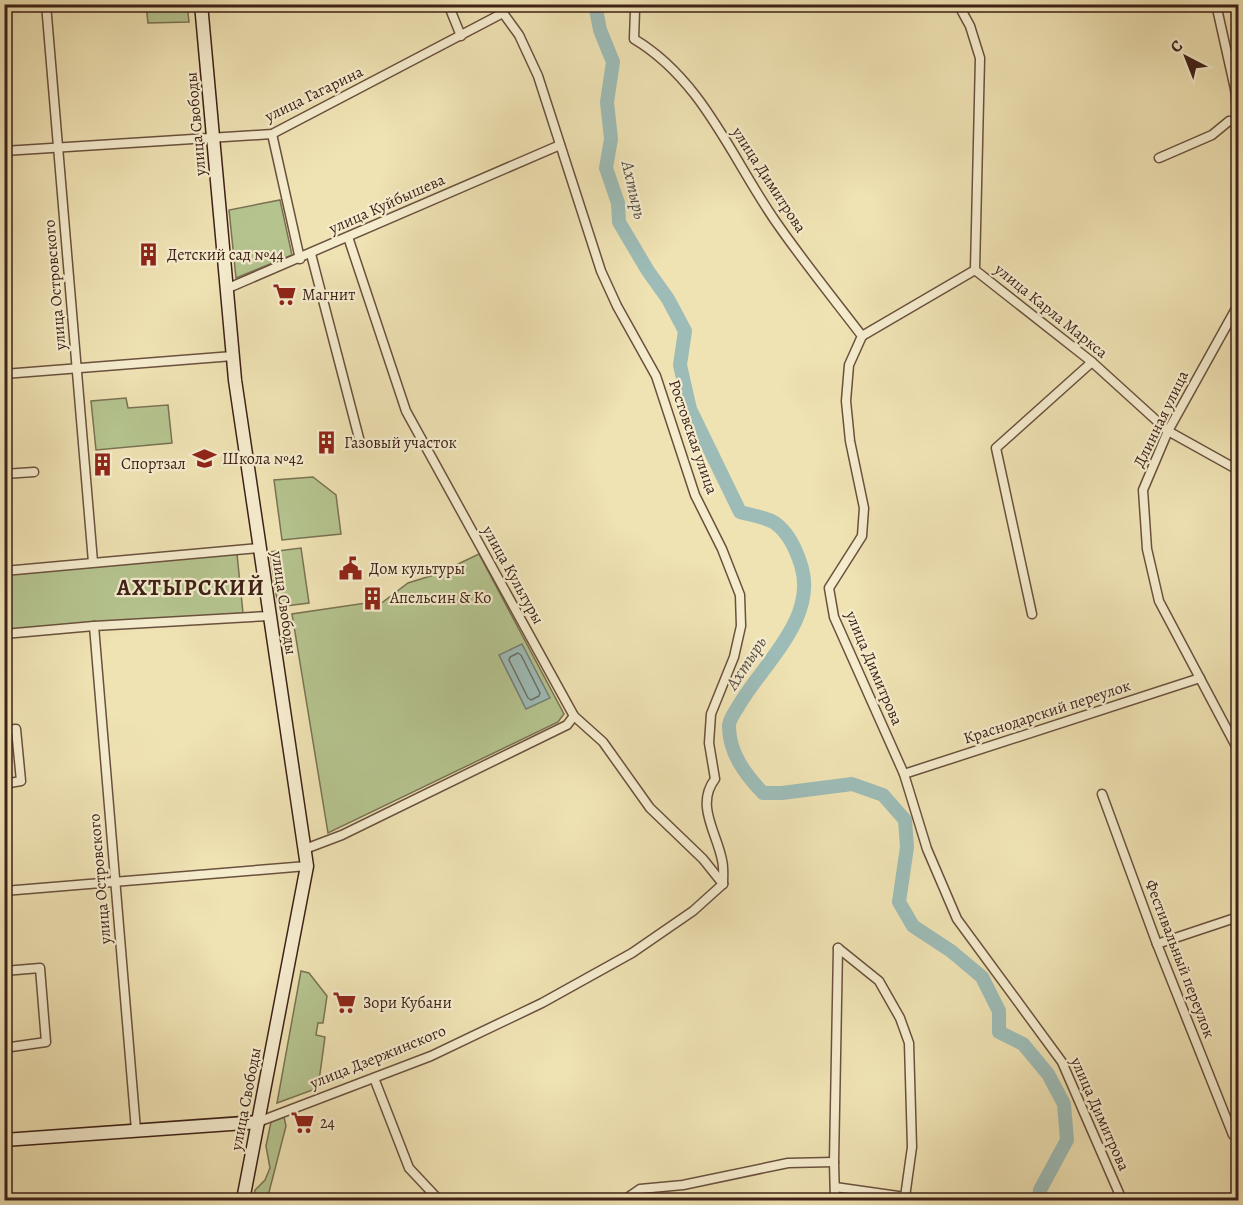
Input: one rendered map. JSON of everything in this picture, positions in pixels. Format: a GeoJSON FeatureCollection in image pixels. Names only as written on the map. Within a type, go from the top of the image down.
{"type":"FeatureCollection","features":[{"type":"Feature","properties":{"kind":"street","name":"улица Островского"},"geometry":{"type":"LineString","coordinates":[[46,4],[93,562]]}},
{"type":"Feature","properties":{"kind":"street","name":"улица Свободы"},"geometry":{"type":"LineString","coordinates":[[201,4],[233,356],[259,548],[307,866],[243,1200]]}},
{"type":"Feature","properties":{"kind":"street"},"geometry":{"type":"LineString","coordinates":[[448,4],[461,36]]}},
{"type":"Feature","properties":{"kind":"street"},"geometry":{"type":"LineString","coordinates":[[503,13],[507,4]]}},
{"type":"Feature","properties":{"kind":"street","name":"улица Димитрова"},"geometry":{"type":"LineString","coordinates":[[640,4],[635,10],[634,39],[654,51],[704,104],[775,221],[862,336],[849,365],[846,401],[850,441],[864,508],[862,536],[829,588],[834,617],[904,774],[927,849],[957,919],[1062,1062],[1122,1200]]}},
{"type":"Feature","properties":{"kind":"street","name":"улица Карла Маркса"},"geometry":{"type":"LineString","coordinates":[[958,4],[970,26],[980,58],[975,270],[1092,362],[1168,431],[1239,470]]}},
{"type":"Feature","properties":{"kind":"street"},"geometry":{"type":"LineString","coordinates":[[1216,4],[1239,116]]}},
{"type":"Feature","properties":{"kind":"street","name":"улица Гагарина"},"geometry":{"type":"LineString","coordinates":[[4,151],[272,134],[503,13]]}},
{"type":"Feature","properties":{"kind":"street","name":"Ростовская улица"},"geometry":{"type":"LineString","coordinates":[[503,13],[519,35],[538,76],[601,271],[616,306],[656,376],[695,495],[722,549],[740,595],[741,626],[734,657],[711,714],[710,723],[715,779],[708,789],[706,808],[722,861],[723,884]]}},
{"type":"Feature","properties":{"kind":"street"},"geometry":{"type":"LineString","coordinates":[[1159,158],[1212,135],[1229,121],[1239,121]]}},
{"type":"Feature","properties":{"kind":"street"},"geometry":{"type":"LineString","coordinates":[[272,134],[300,259]]}},
{"type":"Feature","properties":{"kind":"street","name":"улица Куйбышева"},"geometry":{"type":"LineString","coordinates":[[226,290],[560,145]]}},
{"type":"Feature","properties":{"kind":"street","name":"улица Культуры"},"geometry":{"type":"LineString","coordinates":[[348,237],[406,411],[574,717],[603,742],[650,808],[703,860],[723,884]]}},
{"type":"Feature","properties":{"kind":"street"},"geometry":{"type":"LineString","coordinates":[[311,254],[360,442]]}},
{"type":"Feature","properties":{"kind":"street"},"geometry":{"type":"LineString","coordinates":[[862,336],[975,270]]}},
{"type":"Feature","properties":{"kind":"street","name":"Длинная улица"},"geometry":{"type":"LineString","coordinates":[[1239,305],[1168,431],[1143,490],[1147,549],[1159,601],[1239,750]]}},
{"type":"Feature","properties":{"kind":"street"},"geometry":{"type":"LineString","coordinates":[[4,374],[233,356]]}},
{"type":"Feature","properties":{"kind":"street"},"geometry":{"type":"LineString","coordinates":[[1032,614],[996,448],[1092,362]]}},
{"type":"Feature","properties":{"kind":"street"},"geometry":{"type":"LineString","coordinates":[[4,474],[34,471]]}},
{"type":"Feature","properties":{"kind":"street"},"geometry":{"type":"LineString","coordinates":[[4,571],[259,548]]}},
{"type":"Feature","properties":{"kind":"street"},"geometry":{"type":"LineString","coordinates":[[4,634],[94,626],[269,616]]}},
{"type":"Feature","properties":{"kind":"street","name":"улица Островского"},"geometry":{"type":"LineString","coordinates":[[94,626],[136,1131]]}},
{"type":"Feature","properties":{"kind":"street","name":"Краснодарский переулок"},"geometry":{"type":"LineString","coordinates":[[904,774],[1200,678]]}},
{"type":"Feature","properties":{"kind":"street"},"geometry":{"type":"LineString","coordinates":[[305,849],[342,835],[567,725],[574,717]]}},
{"type":"Feature","properties":{"kind":"street"},"geometry":{"type":"LineString","coordinates":[[4,730],[16,729],[21,781],[4,784]]}},
{"type":"Feature","properties":{"kind":"street","name":"Фестивальный переулок"},"geometry":{"type":"LineString","coordinates":[[1102,794],[1157,944],[1233,1135]]}},
{"type":"Feature","properties":{"kind":"street"},"geometry":{"type":"LineString","coordinates":[[4,891],[307,866]]}},
{"type":"Feature","properties":{"kind":"street","name":"улица Дзержинского"},"geometry":{"type":"LineString","coordinates":[[4,1140],[258,1122],[431,1056],[532,1008],[632,953],[693,911],[723,884]]}},
{"type":"Feature","properties":{"kind":"street"},"geometry":{"type":"LineString","coordinates":[[1157,944],[1239,917]]}},
{"type":"Feature","properties":{"kind":"street"},"geometry":{"type":"LineString","coordinates":[[835,1187],[905,1197],[912,1147],[909,1042],[900,1018],[879,981],[838,948],[834,1162],[835,1187],[836,1200]]}},
{"type":"Feature","properties":{"kind":"street"},"geometry":{"type":"LineString","coordinates":[[4,971],[40,968],[46,1042],[4,1048]]}},
{"type":"Feature","properties":{"kind":"street"},"geometry":{"type":"LineString","coordinates":[[374,1078],[409,1168],[439,1200]]}},
{"type":"Feature","properties":{"kind":"street"},"geometry":{"type":"LineString","coordinates":[[624,1200],[640,1188],[683,1185],[788,1163],[834,1162]]}},
{"type":"Feature","properties":{"kind":"green space"},"geometry":{"type":"Polygon","coordinates":[[[146,5],[187,5],[189,22],[148,23],[146,5]]]}},
{"type":"Feature","properties":{"kind":"green space"},"geometry":{"type":"Polygon","coordinates":[[[280,200],[292,255],[236,278],[229,210],[280,200]]]}},
{"type":"Feature","properties":{"kind":"green space"},"geometry":{"type":"Polygon","coordinates":[[[126,398],[128,408],[168,405],[172,443],[96,450],[91,401],[126,398]]]}},
{"type":"Feature","properties":{"kind":"green space"},"geometry":{"type":"Polygon","coordinates":[[[313,477],[336,495],[341,534],[282,540],[274,480],[313,477]]]}},
{"type":"Feature","properties":{"kind":"green space"},"geometry":{"type":"Polygon","coordinates":[[[301,548],[309,603],[278,607],[270,552],[301,548]]]}},
{"type":"Feature","properties":{"kind":"green space"},"geometry":{"type":"Polygon","coordinates":[[[237,554],[243,613],[5,630],[5,575],[237,554]]]}},
{"type":"Feature","properties":{"kind":"green space"},"geometry":{"type":"Polygon","coordinates":[[[479,554],[564,714],[558,722],[328,833],[292,614],[366,603],[371,611],[408,583],[437,574],[479,554]]]}},
{"type":"Feature","properties":{"kind":"green space"},"geometry":{"type":"Polygon","coordinates":[[[301,971],[309,973],[327,996],[323,1023],[318,1023],[316,1035],[325,1037],[318,1088],[277,1103],[301,971]]]}},
{"type":"Feature","properties":{"kind":"green space"},"geometry":{"type":"Polygon","coordinates":[[[284,1117],[286,1126],[267,1200],[253,1200],[255,1190],[265,1180],[270,1168],[266,1146],[271,1122],[284,1117]]]}},
{"type":"Feature","properties":{"kind":"water"},"geometry":{"type":"Polygon","coordinates":[[[522,644],[550,698],[526,709],[499,655],[522,644]]]}},
{"type":"Feature","properties":{"kind":"waterway","name":"Ахтырь"},"geometry":{"type":"LineString","coordinates":[[595,4],[600,30],[613,62],[607,102],[611,139],[606,168],[618,203],[619,222],[648,271],[668,299],[685,331],[680,365],[690,409],[740,512],[767,519],[780,527],[791,542],[801,565],[804,585],[802,603],[795,622],[730,721],[730,736],[735,754],[744,771],[763,793],[782,793],[852,784],[883,795],[905,820],[907,847],[899,902],[913,926],[951,951],[982,977],[999,1011],[999,1032],[1023,1044],[1048,1074],[1064,1104],[1067,1140],[1040,1190],[1039,1200]]}},
{"type":"Feature","properties":{"kind":"place","name":"Детский сад №44"},"geometry":{"type":"Point","coordinates":[149,255]}},
{"type":"Feature","properties":{"kind":"place","name":"Магнит"},"geometry":{"type":"Point","coordinates":[284,295]}},
{"type":"Feature","properties":{"kind":"place","name":"Газовый участок"},"geometry":{"type":"Point","coordinates":[326,443]}},
{"type":"Feature","properties":{"kind":"place","name":"Школа №42"},"geometry":{"type":"Point","coordinates":[204,459]}},
{"type":"Feature","properties":{"kind":"place","name":"Спортзал"},"geometry":{"type":"Point","coordinates":[103,464]}},
{"type":"Feature","properties":{"kind":"place","name":"Дом культуры"},"geometry":{"type":"Point","coordinates":[351,569]}},
{"type":"Feature","properties":{"kind":"place","name":"Апельсин & Ко"},"geometry":{"type":"Point","coordinates":[372,598]}},
{"type":"Feature","properties":{"kind":"place","name":"Зори Кубани"},"geometry":{"type":"Point","coordinates":[345,1003]}},
{"type":"Feature","properties":{"kind":"place","name":"24"},"geometry":{"type":"Point","coordinates":[302,1123]}},
{"type":"Feature","properties":{"kind":"district","name":"АХТЫРСКИЙ"},"geometry":{"type":"Point","coordinates":[191,588]}}]}
